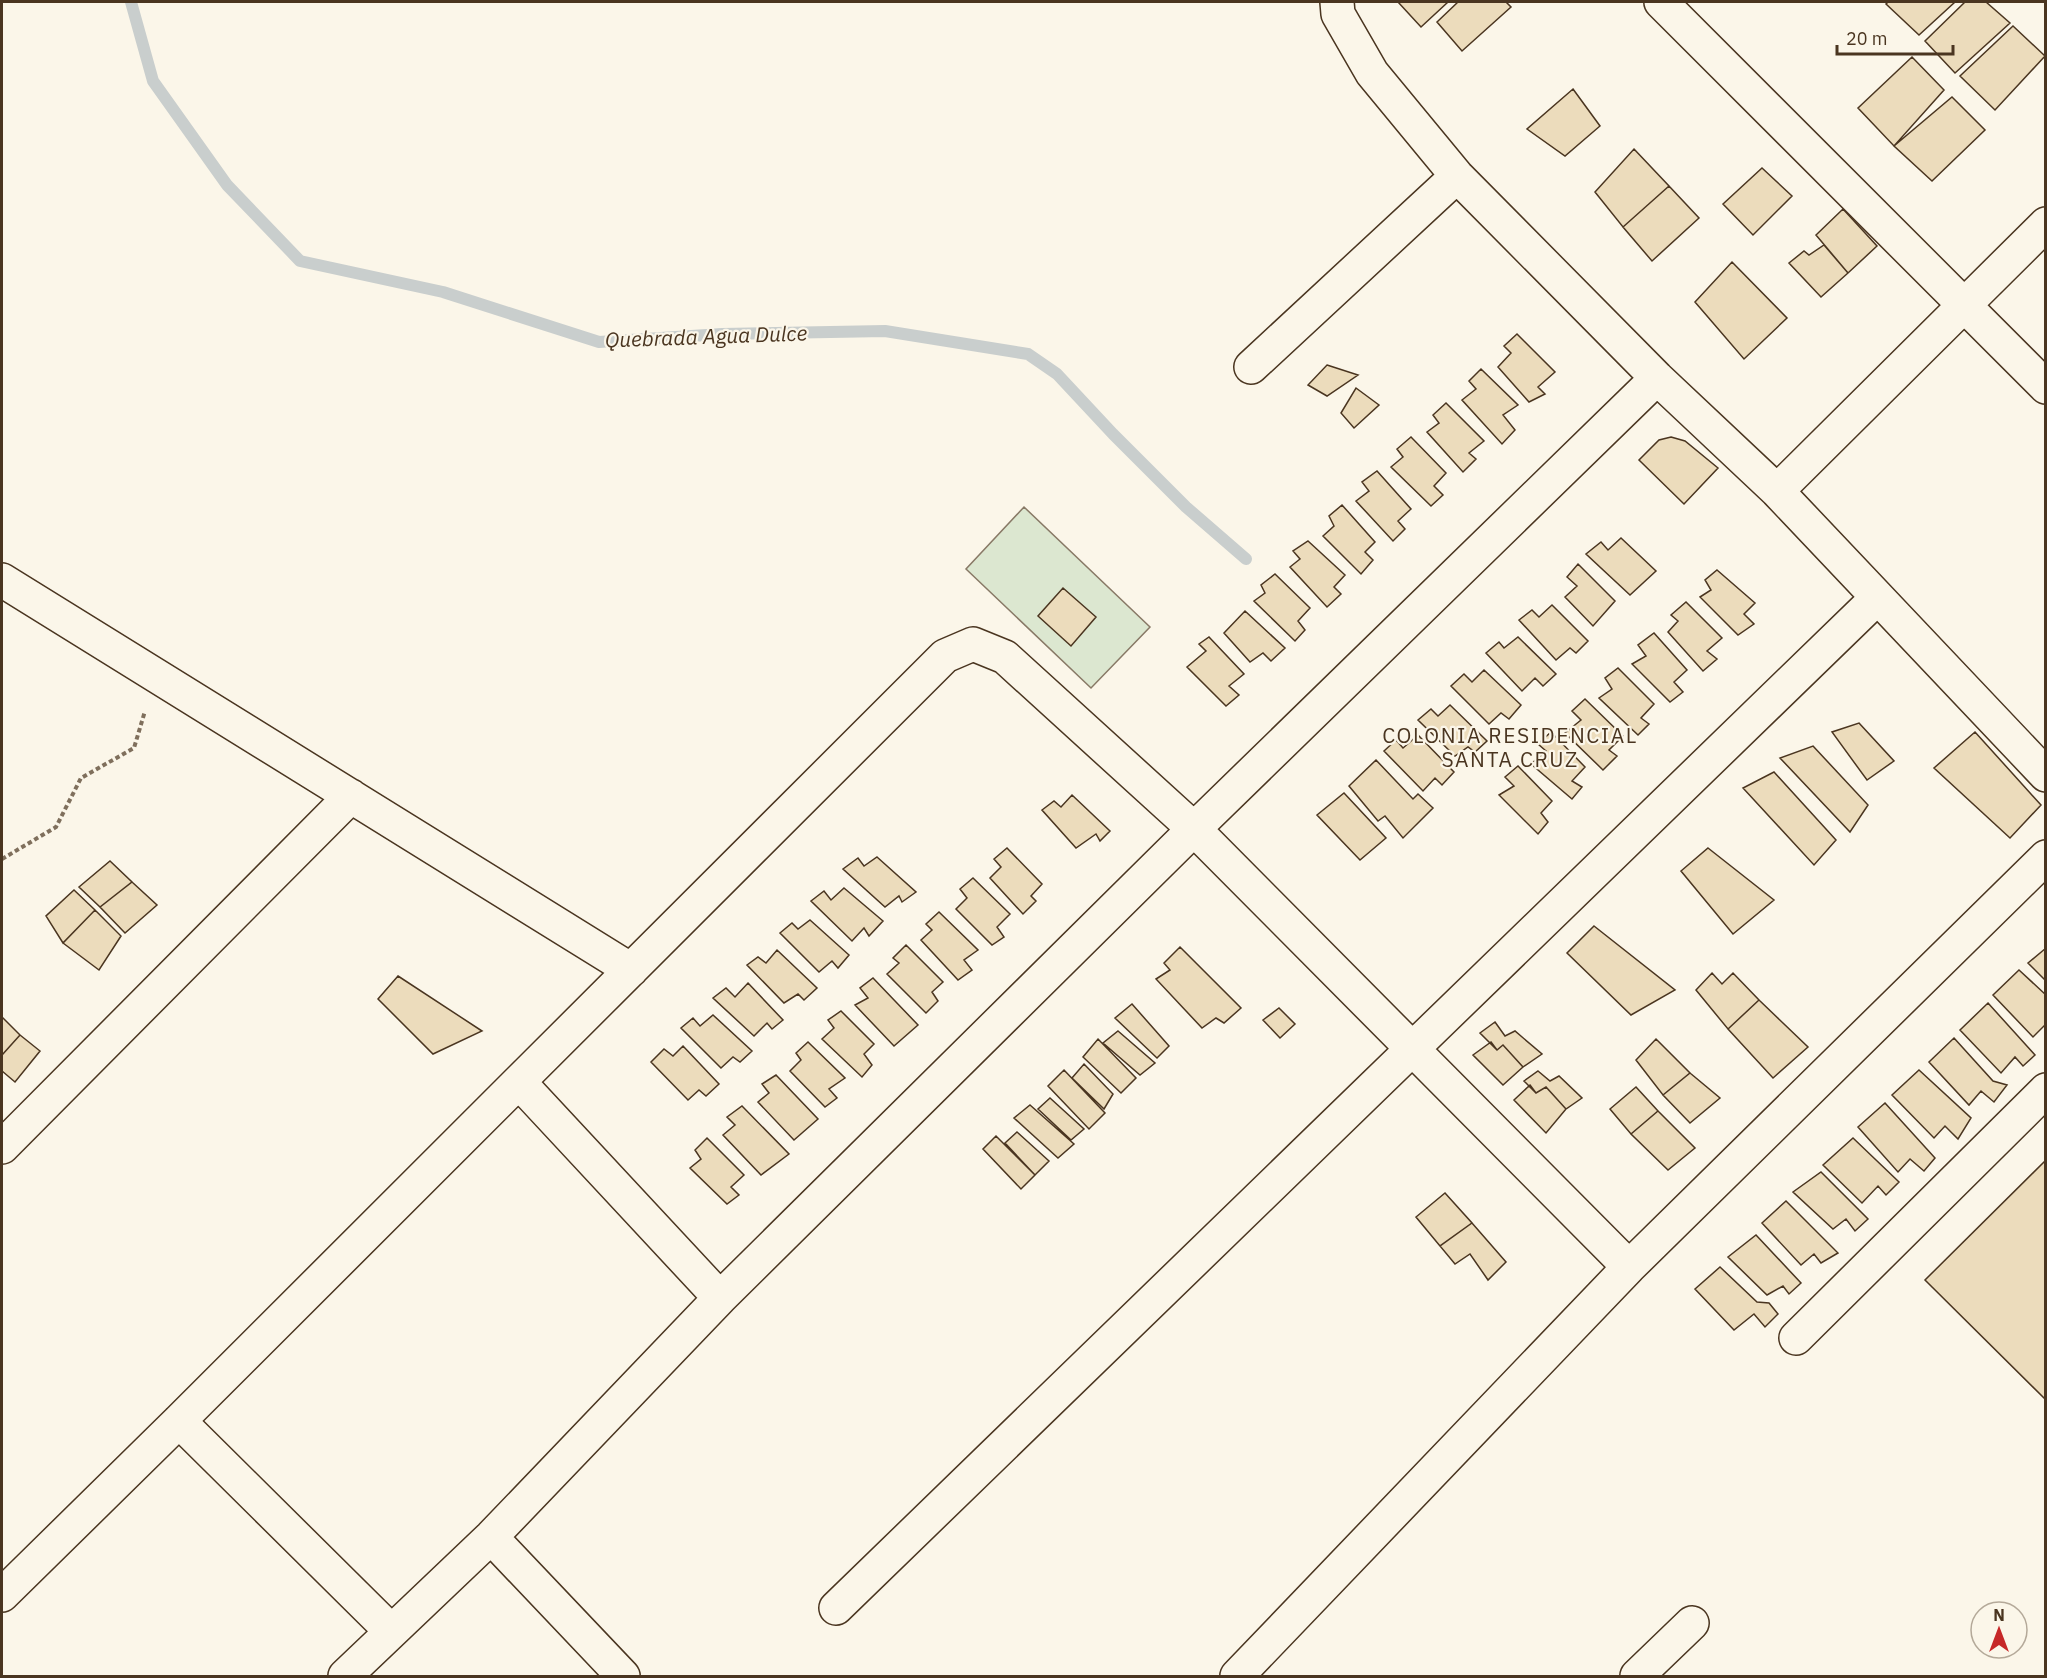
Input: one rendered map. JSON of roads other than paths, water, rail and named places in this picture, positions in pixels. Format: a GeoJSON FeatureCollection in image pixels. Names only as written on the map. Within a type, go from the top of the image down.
{"type":"FeatureCollection","features":[{"type":"Feature","properties":{"kind":"street"},"geometry":{"type":"LineString","coordinates":[[1337,2],[1338,14],[1372,73],[1457,176],[1657,378],[1777,491],[2046,775]]}},
{"type":"Feature","properties":{"kind":"street"},"geometry":{"type":"LineString","coordinates":[[1661,2],[2046,387]]}},
{"type":"Feature","properties":{"kind":"street"},"geometry":{"type":"LineString","coordinates":[[1251,367],[1457,176]]}},
{"type":"Feature","properties":{"kind":"street"},"geometry":{"type":"LineString","coordinates":[[1777,491],[2046,224]]}},
{"type":"Feature","properties":{"kind":"street"},"geometry":{"type":"LineString","coordinates":[[345,1677],[490,1537],[720,1298],[1194,829],[1657,378]]}},
{"type":"Feature","properties":{"kind":"street"},"geometry":{"type":"LineString","coordinates":[[6,588],[156,675],[631,970]]}},
{"type":"Feature","properties":{"kind":"street"},"geometry":{"type":"LineString","coordinates":[[836,1608],[1877,598]]}},
{"type":"Feature","properties":{"kind":"street"},"geometry":{"type":"LineString","coordinates":[[2,1595],[945,656],[973,644],[1005,657],[1194,829],[1629,1267]]}},
{"type":"Feature","properties":{"kind":"street"},"geometry":{"type":"LineString","coordinates":[[2,1147],[351,796]]}},
{"type":"Feature","properties":{"kind":"street"},"geometry":{"type":"LineString","coordinates":[[1237,1677],[1629,1267],[2046,857]]}},
{"type":"Feature","properties":{"kind":"street"},"geometry":{"type":"LineString","coordinates":[[519,1082],[720,1298]]}},
{"type":"Feature","properties":{"kind":"street"},"geometry":{"type":"LineString","coordinates":[[1796,1338],[2046,1090]]}},
{"type":"Feature","properties":{"kind":"street"},"geometry":{"type":"LineString","coordinates":[[179,1421],[391,1631]]}},
{"type":"Feature","properties":{"kind":"street"},"geometry":{"type":"LineString","coordinates":[[490,1537],[623,1677]]}},
{"type":"Feature","properties":{"kind":"street"},"geometry":{"type":"LineString","coordinates":[[1637,1677],[1692,1623]]}},
{"type":"Feature","properties":{"kind":"waterway","name":"Quebrada Agua Dulce"},"geometry":{"type":"LineString","coordinates":[[131,2],[153,81],[227,185],[300,261],[443,292],[599,342],[722,334],[885,331],[1028,354],[1057,374],[1186,507],[1246,559]]}},
{"type":"Feature","properties":{"kind":"district","name":"COLONIA RESIDENCIAL SANTA CRUZ"},"geometry":{"type":"Point","coordinates":[1510,748]}}]}
